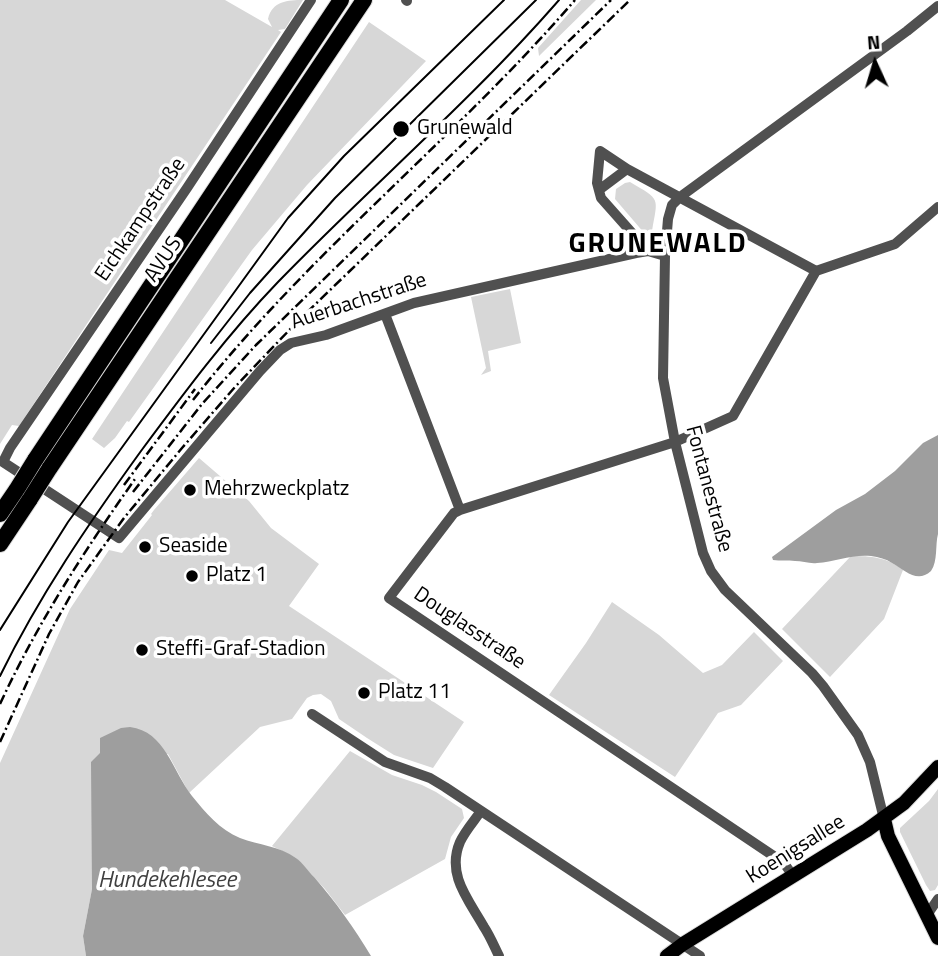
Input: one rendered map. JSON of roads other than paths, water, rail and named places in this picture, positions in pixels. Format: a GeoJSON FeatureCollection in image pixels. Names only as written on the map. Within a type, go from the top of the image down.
{"type":"FeatureCollection","features":[{"type":"Feature","properties":{"kind":"highway","name":"AVUS"},"geometry":{"type":"LineString","coordinates":[[0,544],[35,460],[341,0]]}},
{"type":"Feature","properties":{"kind":"highway","name":"AVUS"},"geometry":{"type":"LineString","coordinates":[[0,514],[49,469],[363,0]]}},
{"type":"Feature","properties":{"kind":"main road","name":"Koenigsallee"},"geometry":{"type":"LineString","coordinates":[[667,956],[884,819],[904,803],[938,767]]}},
{"type":"Feature","properties":{"kind":"main road"},"geometry":{"type":"LineString","coordinates":[[884,819],[888,836],[932,914],[938,939]]}},
{"type":"Feature","properties":{"kind":"street","name":"Eichkampstraße"},"geometry":{"type":"LineString","coordinates":[[3,462],[311,0]]}},
{"type":"Feature","properties":{"kind":"street"},"geometry":{"type":"LineString","coordinates":[[680,197],[938,6]]}},
{"type":"Feature","properties":{"kind":"street"},"geometry":{"type":"LineString","coordinates":[[648,251],[601,198],[597,183],[600,151],[627,169],[816,271]]}},
{"type":"Feature","properties":{"kind":"street"},"geometry":{"type":"LineString","coordinates":[[598,190],[627,169]]}},
{"type":"Feature","properties":{"kind":"street","name":"Fontanestraße"},"geometry":{"type":"LineString","coordinates":[[680,197],[669,211],[665,256],[663,378],[698,538],[706,562],[725,590],[823,686],[858,735],[870,762],[884,819]]}},
{"type":"Feature","properties":{"kind":"street"},"geometry":{"type":"LineString","coordinates":[[385,314],[460,510],[675,442],[733,416],[816,271],[895,244],[938,207]]}},
{"type":"Feature","properties":{"kind":"street","name":"Auerbachstraße"},"geometry":{"type":"LineString","coordinates":[[3,462],[119,538],[260,370],[280,350],[295,341],[326,335],[414,303],[467,290],[648,251],[665,256]]}},
{"type":"Feature","properties":{"kind":"street","name":"Douglasstraße"},"geometry":{"type":"LineString","coordinates":[[460,510],[454,513],[389,598],[784,863],[793,876]]}},
{"type":"Feature","properties":{"kind":"street"},"geometry":{"type":"LineString","coordinates":[[312,714],[385,762],[430,778],[700,956]]}},
{"type":"Feature","properties":{"kind":"street"},"geometry":{"type":"LineString","coordinates":[[481,811],[459,844],[457,876],[461,889],[499,956]]}},
{"type":"Feature","properties":{"kind":"street"},"geometry":{"type":"LineString","coordinates":[[932,914],[938,899]]}},
{"type":"Feature","properties":{"kind":"water"},"geometry":{"type":"Polygon","coordinates":[[[938,435],[938,534],[935,563],[926,575],[916,576],[887,560],[871,556],[814,563],[773,560],[772,557],[836,510],[865,494],[895,471],[923,443],[938,435]]]}},
{"type":"Feature","properties":{"kind":"water","name":"Hundekehlesee"},"geometry":{"type":"Polygon","coordinates":[[[121,728],[142,730],[160,744],[192,796],[219,825],[233,835],[283,851],[301,862],[337,906],[371,956],[86,956],[83,936],[92,889],[91,762],[100,753],[100,738],[121,728]]]}},
{"type":"Feature","properties":{"kind":"tram line"},"geometry":{"type":"LineString","coordinates":[[0,630],[68,522],[288,218],[344,156],[504,0]]}},
{"type":"Feature","properties":{"kind":"tram line"},"geometry":{"type":"LineString","coordinates":[[211,343],[250,293],[335,198],[536,0]]}},
{"type":"Feature","properties":{"kind":"tram line"},"geometry":{"type":"LineString","coordinates":[[0,676],[31,617],[84,533],[141,451],[224,343],[278,282],[491,73],[559,0]]}},
{"type":"Feature","properties":{"kind":"railway"},"geometry":{"type":"LineString","coordinates":[[193,400],[284,296],[480,101],[575,0]]}},
{"type":"Feature","properties":{"kind":"railway"},"geometry":{"type":"LineString","coordinates":[[133,492],[202,404],[256,345],[611,0]]}},
{"type":"Feature","properties":{"kind":"railway"},"geometry":{"type":"LineString","coordinates":[[0,742],[49,634],[78,582],[124,518],[182,448],[297,322],[630,0]]}},
{"type":"Feature","properties":{"kind":"railway"},"geometry":{"type":"LineString","coordinates":[[124,485],[195,389]]}},
{"type":"Feature","properties":{"kind":"railway"},"geometry":{"type":"LineString","coordinates":[[0,704],[62,588],[135,479]]}},
{"type":"Feature","properties":{"kind":"place","name":"Grunewald"},"geometry":{"type":"Point","coordinates":[401,129]}},
{"type":"Feature","properties":{"kind":"place","name":"Mehrzweckplatz"},"geometry":{"type":"Point","coordinates":[190,490]}},
{"type":"Feature","properties":{"kind":"place","name":"Seaside"},"geometry":{"type":"Point","coordinates":[145,547]}},
{"type":"Feature","properties":{"kind":"place","name":"Platz 1"},"geometry":{"type":"Point","coordinates":[192,576]}},
{"type":"Feature","properties":{"kind":"place","name":"Steffi-Graf-Stadion"},"geometry":{"type":"Point","coordinates":[142,650]}},
{"type":"Feature","properties":{"kind":"place","name":"Platz 11"},"geometry":{"type":"Point","coordinates":[364,693]}},
{"type":"Feature","properties":{"kind":"district","name":"GRUNEWALD"},"geometry":{"type":"Point","coordinates":[658,245]}}]}
